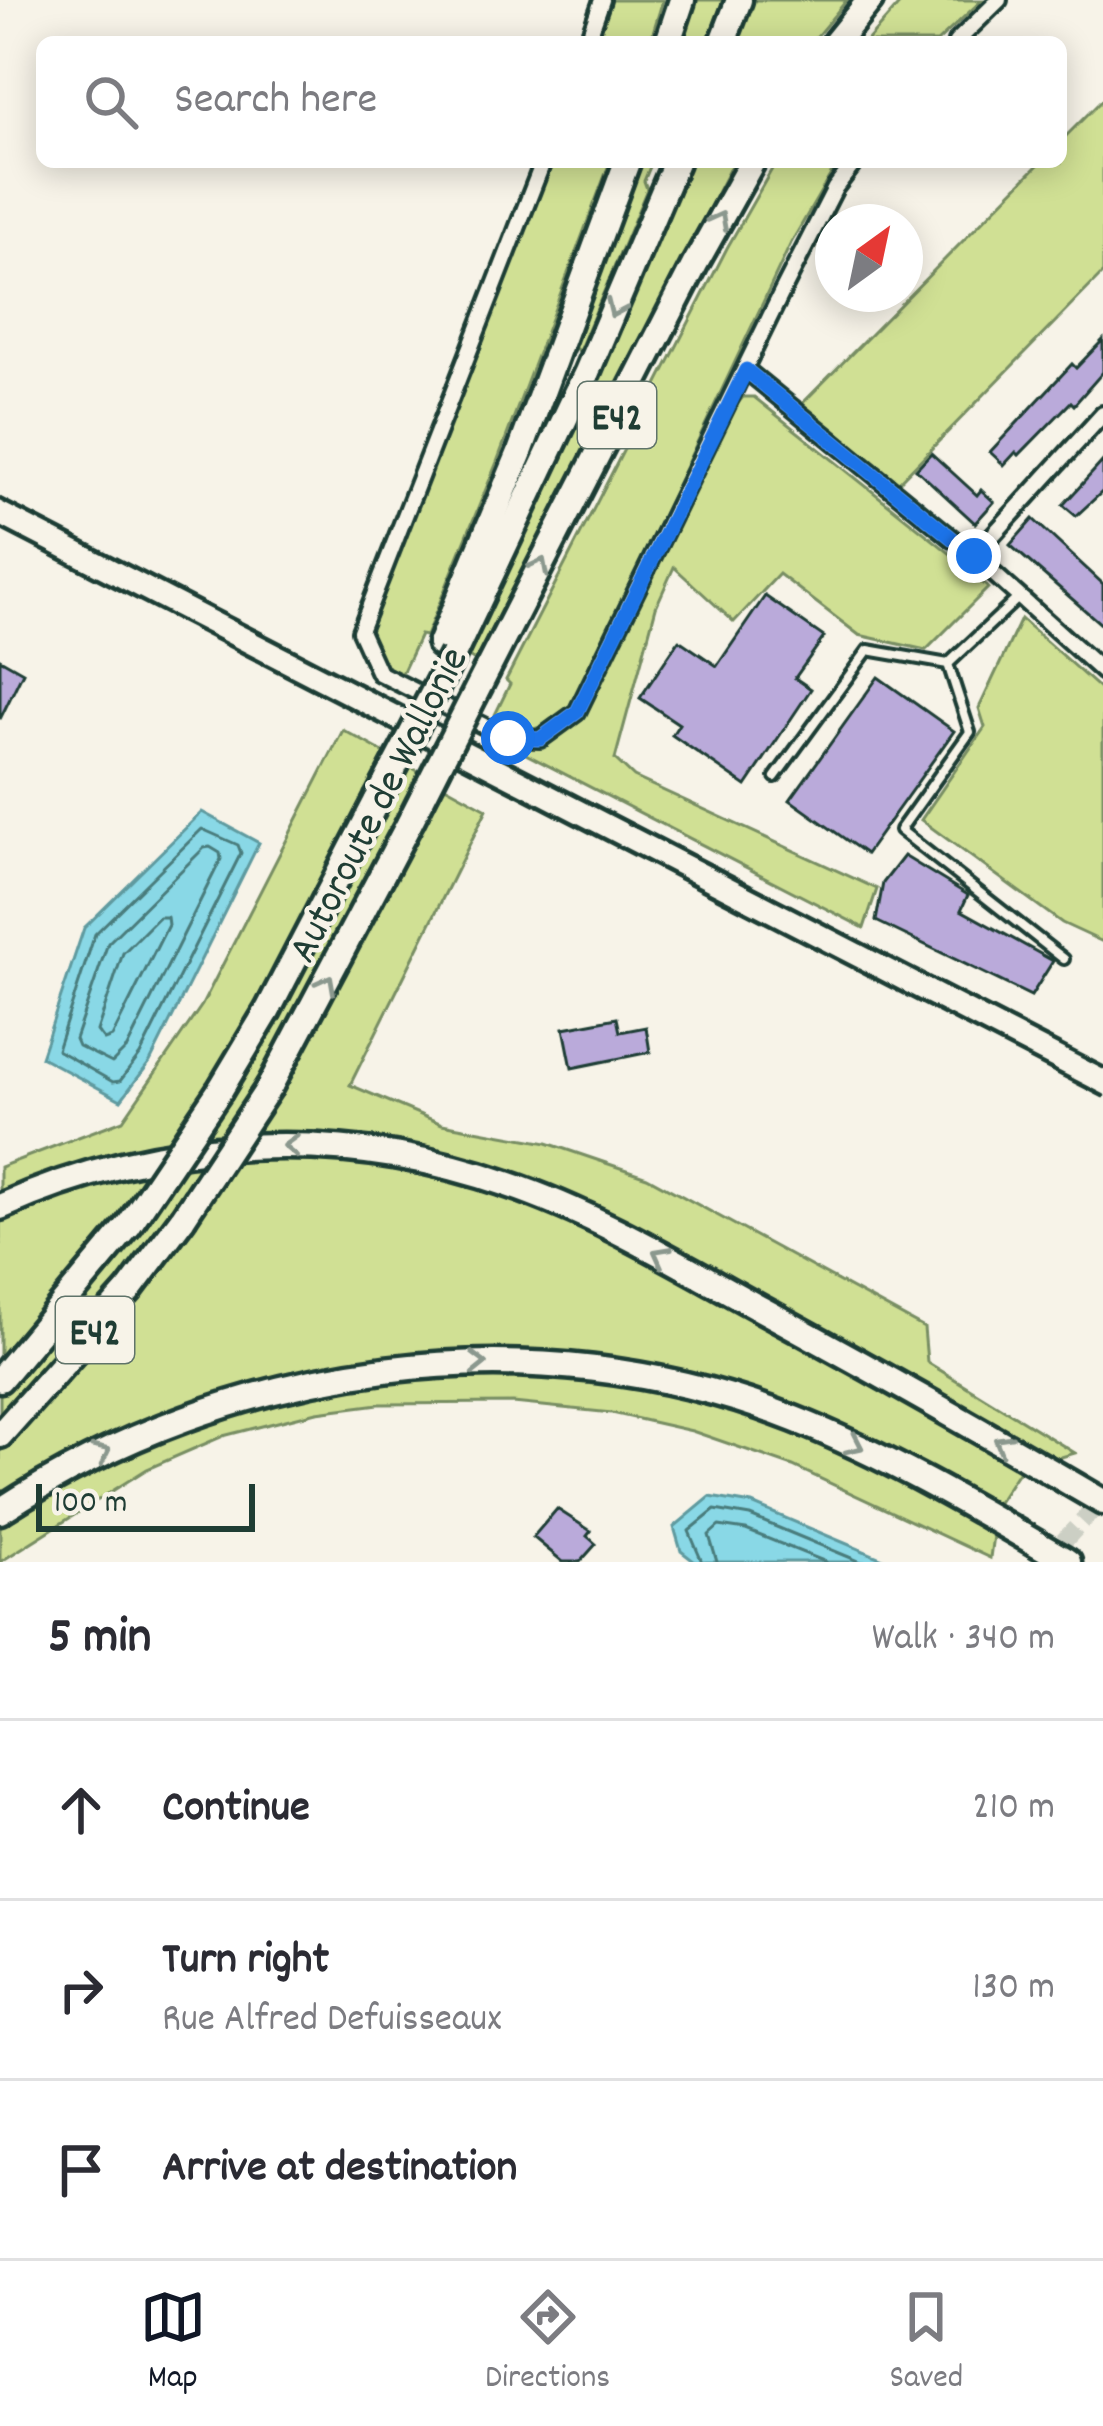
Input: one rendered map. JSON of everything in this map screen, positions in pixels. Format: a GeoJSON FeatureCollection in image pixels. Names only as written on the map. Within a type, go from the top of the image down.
{"type":"FeatureCollection","features":[{"type":"Feature","properties":{"kind":"highway"},"geometry":{"type":"LineString","coordinates":[[670,36],[682,0]]}},
{"type":"Feature","properties":{"kind":"highway"},"geometry":{"type":"LineString","coordinates":[[725,36],[739,0]]}},
{"type":"Feature","properties":{"kind":"highway"},"geometry":{"type":"LineString","coordinates":[[841,36],[870,0]]}},
{"type":"Feature","properties":{"kind":"highway"},"geometry":{"type":"LineString","coordinates":[[447,649],[625,168]]}},
{"type":"Feature","properties":{"kind":"highway","name":"Autoroute de Wallonie"},"geometry":{"type":"LineString","coordinates":[[0,1379],[129,1226],[268,1010],[587,372],[673,168]]}},
{"type":"Feature","properties":{"kind":"highway","name":"Autoroute de Wallonie"},"geometry":{"type":"LineString","coordinates":[[0,1435],[129,1291],[270,1086],[749,168]]}},
{"type":"Feature","properties":{"kind":"highway"},"geometry":{"type":"LineString","coordinates":[[0,1207],[83,1174],[216,1147],[371,1150],[448,1166],[508,1184],[633,1240],[1103,1502]]}},
{"type":"Feature","properties":{"kind":"highway"},"geometry":{"type":"LineString","coordinates":[[0,1511],[99,1454],[230,1401],[367,1371],[512,1363],[653,1378],[790,1417],[921,1478],[1068,1562]]}},
{"type":"Feature","properties":{"kind":"street"},"geometry":{"type":"LineString","coordinates":[[589,36],[602,0]]}},
{"type":"Feature","properties":{"kind":"street"},"geometry":{"type":"LineString","coordinates":[[962,36],[999,0]]}},
{"type":"Feature","properties":{"kind":"street"},"geometry":{"type":"LineString","coordinates":[[541,168],[360,631],[380,674],[508,738],[540,739],[577,712],[835,188],[850,168]]}},
{"type":"Feature","properties":{"kind":"street"},"geometry":{"type":"LineString","coordinates":[[746,370],[974,556],[1103,672]]}},
{"type":"Feature","properties":{"kind":"street"},"geometry":{"type":"LineString","coordinates":[[974,556],[1103,414]]}},
{"type":"Feature","properties":{"kind":"lane"},"geometry":{"type":"LineString","coordinates":[[948,664],[1019,597]]}},
{"type":"Feature","properties":{"kind":"lane"},"geometry":{"type":"LineString","coordinates":[[776,777],[868,650],[948,664]]}},
{"type":"Feature","properties":{"kind":"lane"},"geometry":{"type":"LineString","coordinates":[[948,664],[970,732],[900,830],[1064,959]]}},
{"type":"Feature","properties":{"kind":"green space"},"geometry":{"type":"Polygon","coordinates":[[[605,0],[663,0],[652,36],[593,36],[605,0]]]}},
{"type":"Feature","properties":{"kind":"green space"},"geometry":{"type":"Polygon","coordinates":[[[694,0],[723,0],[709,36],[682,36],[694,0]]]}},
{"type":"Feature","properties":{"kind":"green space"},"geometry":{"type":"Polygon","coordinates":[[[750,0],[847,0],[817,36],[736,36],[750,0]]]}},
{"type":"Feature","properties":{"kind":"green space"},"geometry":{"type":"Polygon","coordinates":[[[903,0],[982,0],[943,36],[871,36],[903,0]]]}},
{"type":"Feature","properties":{"kind":"green space"},"geometry":{"type":"Polygon","coordinates":[[[1103,99],[1103,273],[894,487],[790,416],[893,312],[923,312],[923,281],[1035,168],[1067,168],[1067,135],[1103,99]]]}},
{"type":"Feature","properties":{"kind":"green space"},"geometry":{"type":"Polygon","coordinates":[[[544,168],[608,168],[497,462],[426,636],[420,635],[399,680],[377,654],[370,621],[544,168]]]}},
{"type":"Feature","properties":{"kind":"green space"},"geometry":{"type":"Polygon","coordinates":[[[638,168],[649,168],[644,181],[647,189],[579,351],[573,347],[638,168]]]}},
{"type":"Feature","properties":{"kind":"green space"},"geometry":{"type":"Polygon","coordinates":[[[684,168],[730,168],[475,661],[465,655],[558,465],[684,168]]]}},
{"type":"Feature","properties":{"kind":"green space"},"geometry":{"type":"Polygon","coordinates":[[[773,168],[835,168],[791,243],[571,710],[533,729],[490,725],[510,684],[506,680],[773,168]]]}},
{"type":"Feature","properties":{"kind":"green space"},"geometry":{"type":"Polygon","coordinates":[[[743,397],[754,397],[988,588],[926,650],[859,635],[779,574],[734,622],[674,567],[656,607],[615,759],[634,777],[877,889],[864,928],[516,749],[554,738],[584,712],[726,418],[743,397]]]}},
{"type":"Feature","properties":{"kind":"green space"},"geometry":{"type":"Polygon","coordinates":[[[1021,619],[1103,692],[1103,942],[1062,923],[921,820],[985,727],[979,708],[1021,619]]]}},
{"type":"Feature","properties":{"kind":"green space"},"geometry":{"type":"Polygon","coordinates":[[[343,730],[487,809],[350,1085],[442,1124],[547,1143],[647,1177],[924,1328],[927,1362],[1075,1453],[1020,1469],[997,1504],[990,1558],[793,1466],[692,1431],[612,1413],[513,1403],[379,1404],[317,1412],[223,1436],[147,1469],[0,1562],[0,1167],[123,1120],[202,1005],[343,730]]]}},
{"type":"Feature","properties":{"kind":"water"},"geometry":{"type":"Polygon","coordinates":[[[202,812],[259,843],[150,1062],[121,1100],[41,1057],[84,928],[202,812]]]}},
{"type":"Feature","properties":{"kind":"water"},"geometry":{"type":"Polygon","coordinates":[[[710,1497],[752,1504],[890,1562],[695,1562],[681,1551],[674,1527],[710,1497]]]}},
{"type":"Feature","properties":{"kind":"building"},"geometry":{"type":"Polygon","coordinates":[[[1103,340],[1103,372],[1074,405],[1071,402],[1004,465],[990,452],[1072,364],[1076,368],[1103,340]]]}},
{"type":"Feature","properties":{"kind":"building"},"geometry":{"type":"Polygon","coordinates":[[[931,453],[977,495],[981,490],[994,502],[975,523],[916,469],[931,453]]]}},
{"type":"Feature","properties":{"kind":"building"},"geometry":{"type":"Polygon","coordinates":[[[1103,461],[1103,491],[1076,516],[1063,505],[1103,461]]]}},
{"type":"Feature","properties":{"kind":"building"},"geometry":{"type":"Polygon","coordinates":[[[1033,519],[1103,584],[1103,626],[1010,545],[1033,519]]]}},
{"type":"Feature","properties":{"kind":"building"},"geometry":{"type":"Polygon","coordinates":[[[765,596],[824,637],[795,678],[811,689],[746,786],[672,735],[679,724],[640,698],[679,640],[717,666],[765,596]]]}},
{"type":"Feature","properties":{"kind":"building"},"geometry":{"type":"Polygon","coordinates":[[[0,659],[23,672],[0,719],[0,659]]]}},
{"type":"Feature","properties":{"kind":"building"},"geometry":{"type":"Polygon","coordinates":[[[878,677],[954,731],[866,854],[790,800],[878,677]]]}},
{"type":"Feature","properties":{"kind":"building"},"geometry":{"type":"Polygon","coordinates":[[[904,856],[968,895],[961,910],[1053,961],[1031,996],[876,921],[883,883],[904,856]]]}},
{"type":"Feature","properties":{"kind":"building"},"geometry":{"type":"Polygon","coordinates":[[[617,1018],[620,1032],[646,1027],[650,1052],[572,1068],[564,1028],[617,1018]]]}},
{"type":"Feature","properties":{"kind":"building"},"geometry":{"type":"Polygon","coordinates":[[[557,1509],[591,1531],[587,1536],[596,1544],[580,1562],[563,1562],[533,1537],[557,1509]]]}},
{"type":"Feature","properties":{"kind":"tunnel"},"geometry":{"type":"LineString","coordinates":[[1045,1561],[1103,1499]]}},
{"type":"Feature","properties":{"kind":"railway"},"geometry":{"type":"LineString","coordinates":[[0,499],[1103,1067]]}},
{"type":"Feature","properties":{"kind":"railway"},"geometry":{"type":"LineString","coordinates":[[0,528],[1103,1096]]}},
{"type":"Feature","properties":{"kind":"route"},"geometry":{"type":"LineString","coordinates":[[508,738],[540,739],[577,712],[746,370],[974,556]]}}]}
